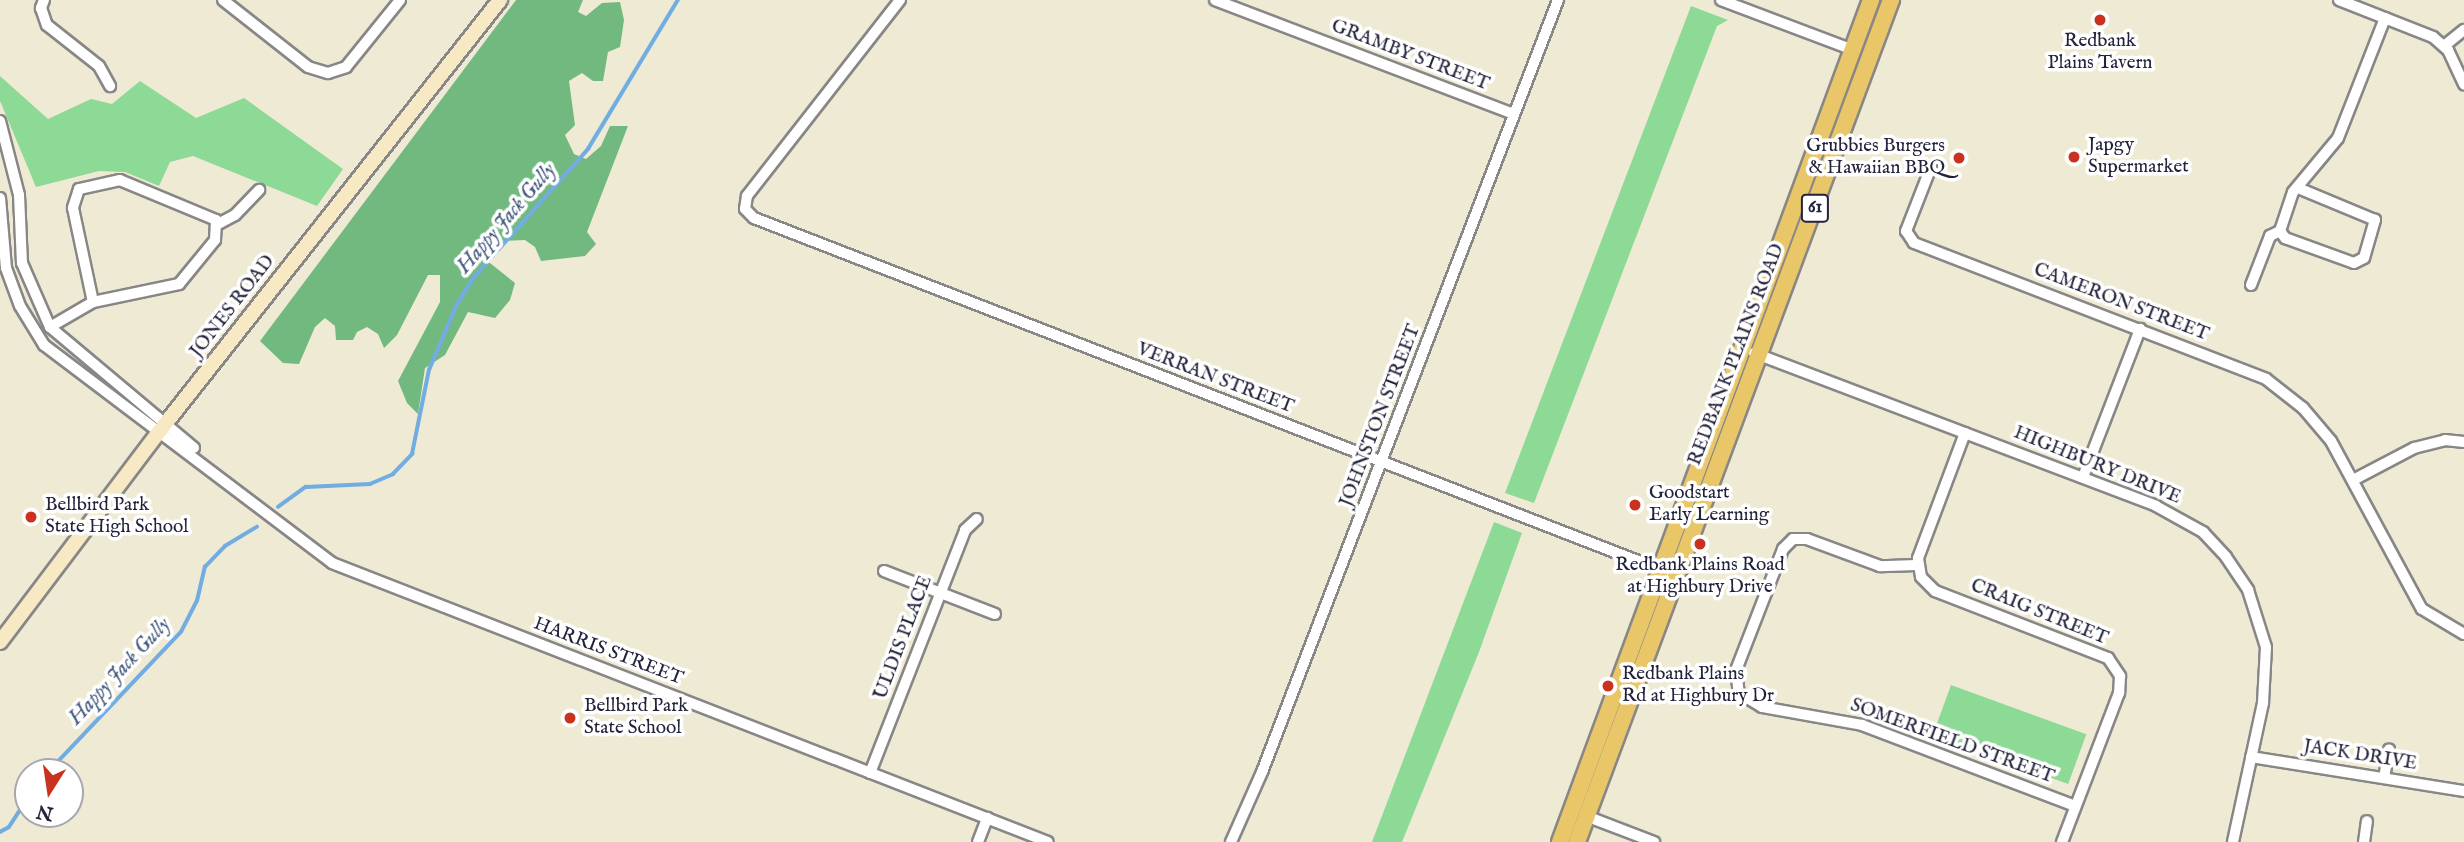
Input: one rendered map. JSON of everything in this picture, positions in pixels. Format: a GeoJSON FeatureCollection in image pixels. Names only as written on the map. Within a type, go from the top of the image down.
{"type":"FeatureCollection","features":[{"type":"Feature","properties":{"kind":"main road","name":"REDBANK PLAINS ROAD"},"geometry":{"type":"LineString","coordinates":[[1577,842],[1743,349],[1871,0]]}},
{"type":"Feature","properties":{"kind":"main road","name":"REDBANK PLAINS ROAD"},"geometry":{"type":"LineString","coordinates":[[1560,842],[1668,573],[1761,356],[1891,0]]}},
{"type":"Feature","properties":{"kind":"main road"},"geometry":{"type":"LineString","coordinates":[[1830,113],[1840,107],[1858,60],[1868,60]]}},
{"type":"Feature","properties":{"kind":"street"},"geometry":{"type":"LineString","coordinates":[[44,0],[41,8],[47,25],[99,66],[110,86]]}},
{"type":"Feature","properties":{"kind":"street"},"geometry":{"type":"LineString","coordinates":[[223,0],[308,66],[328,74],[346,67],[400,0]]}},
{"type":"Feature","properties":{"kind":"street","name":"JONES ROAD"},"geometry":{"type":"LineString","coordinates":[[0,642],[161,429],[500,0]]}},
{"type":"Feature","properties":{"kind":"street","name":"VERRAN STREET"},"geometry":{"type":"LineString","coordinates":[[901,0],[747,196],[745,209],[754,218],[1668,573]]}},
{"type":"Feature","properties":{"kind":"street","name":"GRAMBY STREET"},"geometry":{"type":"LineString","coordinates":[[1215,0],[1514,114]]}},
{"type":"Feature","properties":{"kind":"street","name":"JOHNSTON STREET"},"geometry":{"type":"LineString","coordinates":[[1231,842],[1382,463],[1558,0]]}},
{"type":"Feature","properties":{"kind":"street"},"geometry":{"type":"LineString","coordinates":[[1721,0],[1853,50]]}},
{"type":"Feature","properties":{"kind":"street"},"geometry":{"type":"LineString","coordinates":[[2339,0],[2444,46],[2464,85]]}},
{"type":"Feature","properties":{"kind":"street"},"geometry":{"type":"LineString","coordinates":[[2251,285],[2270,236],[2280,231],[2288,203],[2339,138],[2385,18]]}},
{"type":"Feature","properties":{"kind":"street"},"geometry":{"type":"LineString","coordinates":[[2444,46],[2464,30]]}},
{"type":"Feature","properties":{"kind":"street"},"geometry":{"type":"LineString","coordinates":[[0,121],[17,181],[22,263],[50,327],[161,429]]}},
{"type":"Feature","properties":{"kind":"street","name":"CAMERON STREET"},"geometry":{"type":"LineString","coordinates":[[1931,167],[1906,231],[1914,243],[2266,379],[2303,408],[2355,479],[2400,576],[2422,609],[2464,634]]}},
{"type":"Feature","properties":{"kind":"street"},"geometry":{"type":"LineString","coordinates":[[93,302],[73,208],[79,189],[120,180],[207,213],[218,224]]}},
{"type":"Feature","properties":{"kind":"street"},"geometry":{"type":"LineString","coordinates":[[2280,231],[2285,238],[2354,263],[2364,258],[2375,220],[2298,188]]}},
{"type":"Feature","properties":{"kind":"street"},"geometry":{"type":"LineString","coordinates":[[218,224],[235,215],[258,190]]}},
{"type":"Feature","properties":{"kind":"street"},"geometry":{"type":"LineString","coordinates":[[0,198],[6,268],[31,326],[67,366],[161,429]]}},
{"type":"Feature","properties":{"kind":"street"},"geometry":{"type":"LineString","coordinates":[[50,327],[93,302],[179,284],[215,240],[218,224]]}},
{"type":"Feature","properties":{"kind":"street"},"geometry":{"type":"LineString","coordinates":[[2083,477],[2140,329]]}},
{"type":"Feature","properties":{"kind":"street","name":"HIGHBURY DRIVE"},"geometry":{"type":"LineString","coordinates":[[1743,349],[2156,506],[2203,532],[2227,556],[2248,590],[2266,647],[2263,703],[2233,842]]}},
{"type":"Feature","properties":{"kind":"street","name":"HARRIS STREET"},"geometry":{"type":"LineString","coordinates":[[161,429],[250,497],[317,554],[349,572],[1048,842]]}},
{"type":"Feature","properties":{"kind":"street"},"geometry":{"type":"LineString","coordinates":[[1917,565],[1965,433]]}},
{"type":"Feature","properties":{"kind":"street"},"geometry":{"type":"LineString","coordinates":[[2355,479],[2414,448],[2445,440],[2464,442]]}},
{"type":"Feature","properties":{"kind":"street","name":"ULDIS PLACE"},"geometry":{"type":"LineString","coordinates":[[870,773],[965,530],[977,519]]}},
{"type":"Feature","properties":{"kind":"street","name":"SOMERFIELD STREET"},"geometry":{"type":"LineString","coordinates":[[1917,565],[1880,566],[1807,539],[1793,539],[1783,549],[1737,670],[1739,693],[1762,706],[1862,725],[2075,806]]}},
{"type":"Feature","properties":{"kind":"street","name":"CRAIG STREET"},"geometry":{"type":"LineString","coordinates":[[1917,565],[1935,591],[2108,658],[2120,676],[2119,693],[2062,842]]}},
{"type":"Feature","properties":{"kind":"street"},"geometry":{"type":"LineString","coordinates":[[884,571],[995,614]]}},
{"type":"Feature","properties":{"kind":"street"},"geometry":{"type":"LineString","coordinates":[[2384,778],[2389,748]]}},
{"type":"Feature","properties":{"kind":"street","name":"JACK DRIVE"},"geometry":{"type":"LineString","coordinates":[[2251,757],[2464,791]]}},
{"type":"Feature","properties":{"kind":"street"},"geometry":{"type":"LineString","coordinates":[[1586,816],[1654,842]]}},
{"type":"Feature","properties":{"kind":"street"},"geometry":{"type":"LineString","coordinates":[[978,842],[987,818]]}},
{"type":"Feature","properties":{"kind":"street"},"geometry":{"type":"LineString","coordinates":[[2364,842],[2367,821]]}},
{"type":"Feature","properties":{"kind":"green space"},"geometry":{"type":"Polygon","coordinates":[[[516,0],[583,0],[578,12],[586,16],[602,3],[620,2],[624,20],[620,47],[608,52],[603,81],[593,81],[582,73],[569,81],[575,125],[565,135],[574,154],[586,159],[601,146],[610,126],[628,126],[587,232],[596,244],[585,256],[541,261],[535,247],[525,240],[500,241],[485,259],[515,283],[510,300],[495,318],[468,312],[445,355],[425,368],[418,414],[407,403],[398,381],[440,302],[440,275],[428,275],[397,335],[384,348],[378,334],[367,327],[357,332],[353,340],[336,340],[335,326],[325,318],[315,327],[299,364],[283,363],[260,341],[516,0]]]}},
{"type":"Feature","properties":{"kind":"green space"},"geometry":{"type":"Polygon","coordinates":[[[1691,6],[1728,20],[1717,26],[1534,503],[1505,493],[1691,6]]]}},
{"type":"Feature","properties":{"kind":"green space"},"geometry":{"type":"Polygon","coordinates":[[[0,76],[48,119],[91,99],[112,104],[140,81],[196,118],[244,98],[343,169],[317,206],[193,156],[170,162],[159,186],[125,172],[99,171],[36,187],[0,101],[0,76]]]}},
{"type":"Feature","properties":{"kind":"green space"},"geometry":{"type":"Polygon","coordinates":[[[1494,522],[1522,533],[1479,652],[1402,842],[1372,842],[1494,522]]]}},
{"type":"Feature","properties":{"kind":"green space"},"geometry":{"type":"Polygon","coordinates":[[[1951,685],[2086,734],[2068,784],[1933,735],[1951,685]]]}},
{"type":"Feature","properties":{"kind":"waterway","name":"Happy Jack Gully"},"geometry":{"type":"LineString","coordinates":[[278,507],[306,487],[370,484],[393,474],[412,454],[429,370],[456,306],[475,276],[588,149],[678,0]]}},
{"type":"Feature","properties":{"kind":"waterway","name":"Happy Jack Gully"},"geometry":{"type":"LineString","coordinates":[[61,758],[181,632],[197,601],[205,567],[225,546],[257,527]]}},
{"type":"Feature","properties":{"kind":"waterway","name":"Happy Jack Gully"},"geometry":{"type":"LineString","coordinates":[[0,832],[9,827],[14,819]]}},
{"type":"Feature","properties":{"kind":"place","name":"Redbank Plains Tavern"},"geometry":{"type":"Point","coordinates":[2100,20]}},
{"type":"Feature","properties":{"kind":"place","name":"Japgy Supermarket"},"geometry":{"type":"Point","coordinates":[2074,157]}},
{"type":"Feature","properties":{"kind":"place","name":"Grubbies Burgers & Hawaiian BBQ"},"geometry":{"type":"Point","coordinates":[1959,158]}},
{"type":"Feature","properties":{"kind":"place","name":"Goodstart Early Learning"},"geometry":{"type":"Point","coordinates":[1635,505]}},
{"type":"Feature","properties":{"kind":"place","name":"Bellbird Park State High School"},"geometry":{"type":"Point","coordinates":[31,517]}},
{"type":"Feature","properties":{"kind":"place","name":"Redbank Plains Road at Highbury Drive"},"geometry":{"type":"Point","coordinates":[1700,544]}},
{"type":"Feature","properties":{"kind":"place","name":"Redbank Plains Rd at Highbury Dr"},"geometry":{"type":"Point","coordinates":[1608,686]}},
{"type":"Feature","properties":{"kind":"place","name":"Bellbird Park State School"},"geometry":{"type":"Point","coordinates":[570,718]}}]}
